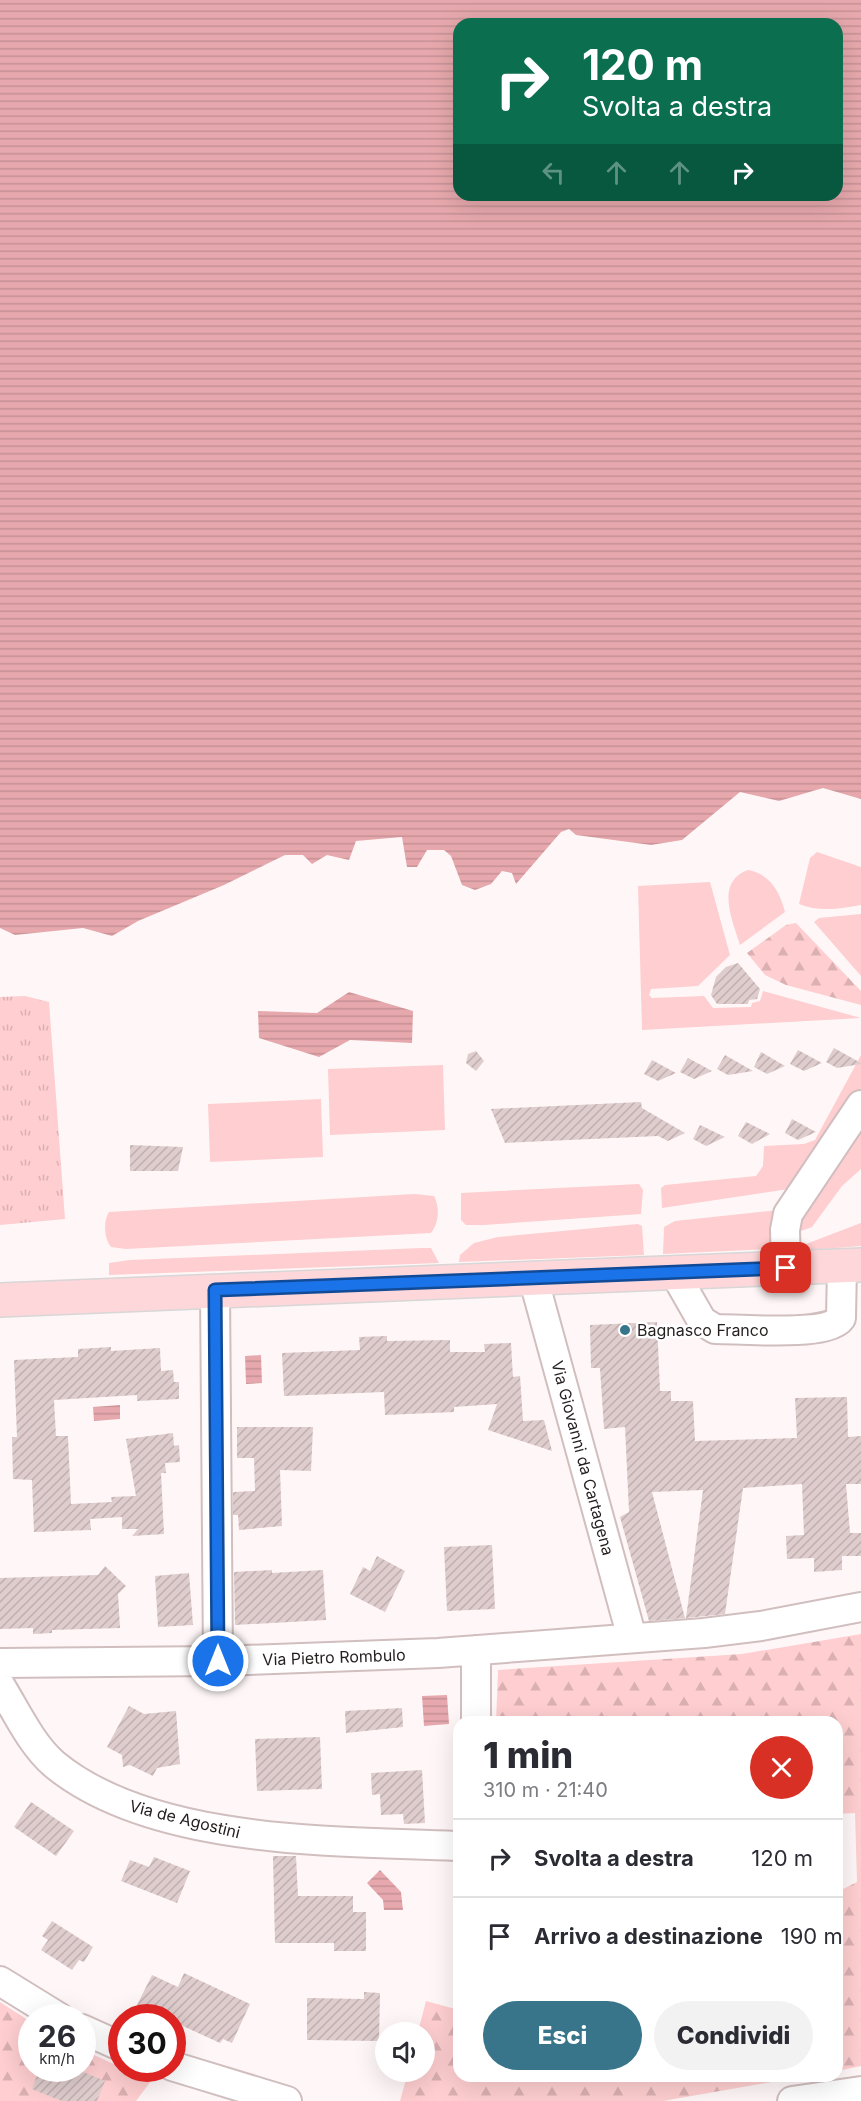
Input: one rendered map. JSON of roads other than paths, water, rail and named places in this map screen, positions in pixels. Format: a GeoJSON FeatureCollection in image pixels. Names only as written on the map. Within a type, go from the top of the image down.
{"type":"FeatureCollection","features":[{"type":"Feature","properties":{"kind":"main road"},"geometry":{"type":"LineString","coordinates":[[0,1300],[852,1266]]}},
{"type":"Feature","properties":{"kind":"street"},"geometry":{"type":"LineString","coordinates":[[786,1268],[785,1230],[788,1214],[861,1105]]}},
{"type":"Feature","properties":{"kind":"street"},"geometry":{"type":"LineString","coordinates":[[674,1272],[702,1321],[715,1329],[812,1329],[833,1326],[841,1318],[852,1266]]}},
{"type":"Feature","properties":{"kind":"street","name":"Via Giovanni da Cartagena"},"geometry":{"type":"LineString","coordinates":[[533,1277],[632,1638]]}},
{"type":"Feature","properties":{"kind":"street"},"geometry":{"type":"LineString","coordinates":[[215,1290],[218,1661]]}},
{"type":"Feature","properties":{"kind":"street","name":"Via Pietro Rombulo"},"geometry":{"type":"LineString","coordinates":[[0,1663],[218,1661],[476,1650],[762,1626],[861,1607]]}},
{"type":"Feature","properties":{"kind":"street"},"geometry":{"type":"LineString","coordinates":[[476,1650],[476,1716]]}},
{"type":"Feature","properties":{"kind":"street","name":"Via de Agostini"},"geometry":{"type":"LineString","coordinates":[[0,1685],[31,1736],[52,1762],[82,1784],[114,1800],[152,1814],[250,1834],[453,1846]]}},
{"type":"Feature","properties":{"kind":"street"},"geometry":{"type":"LineString","coordinates":[[0,1981],[37,2004]]}},
{"type":"Feature","properties":{"kind":"street"},"geometry":{"type":"LineString","coordinates":[[186,2070],[287,2101]]}},
{"type":"Feature","properties":{"kind":"street"},"geometry":{"type":"LineString","coordinates":[[792,2101],[861,2091]]}},
{"type":"Feature","properties":{"kind":"place","name":"Bagnasco Franco"},"geometry":{"type":"Point","coordinates":[625,1330]}}]}
